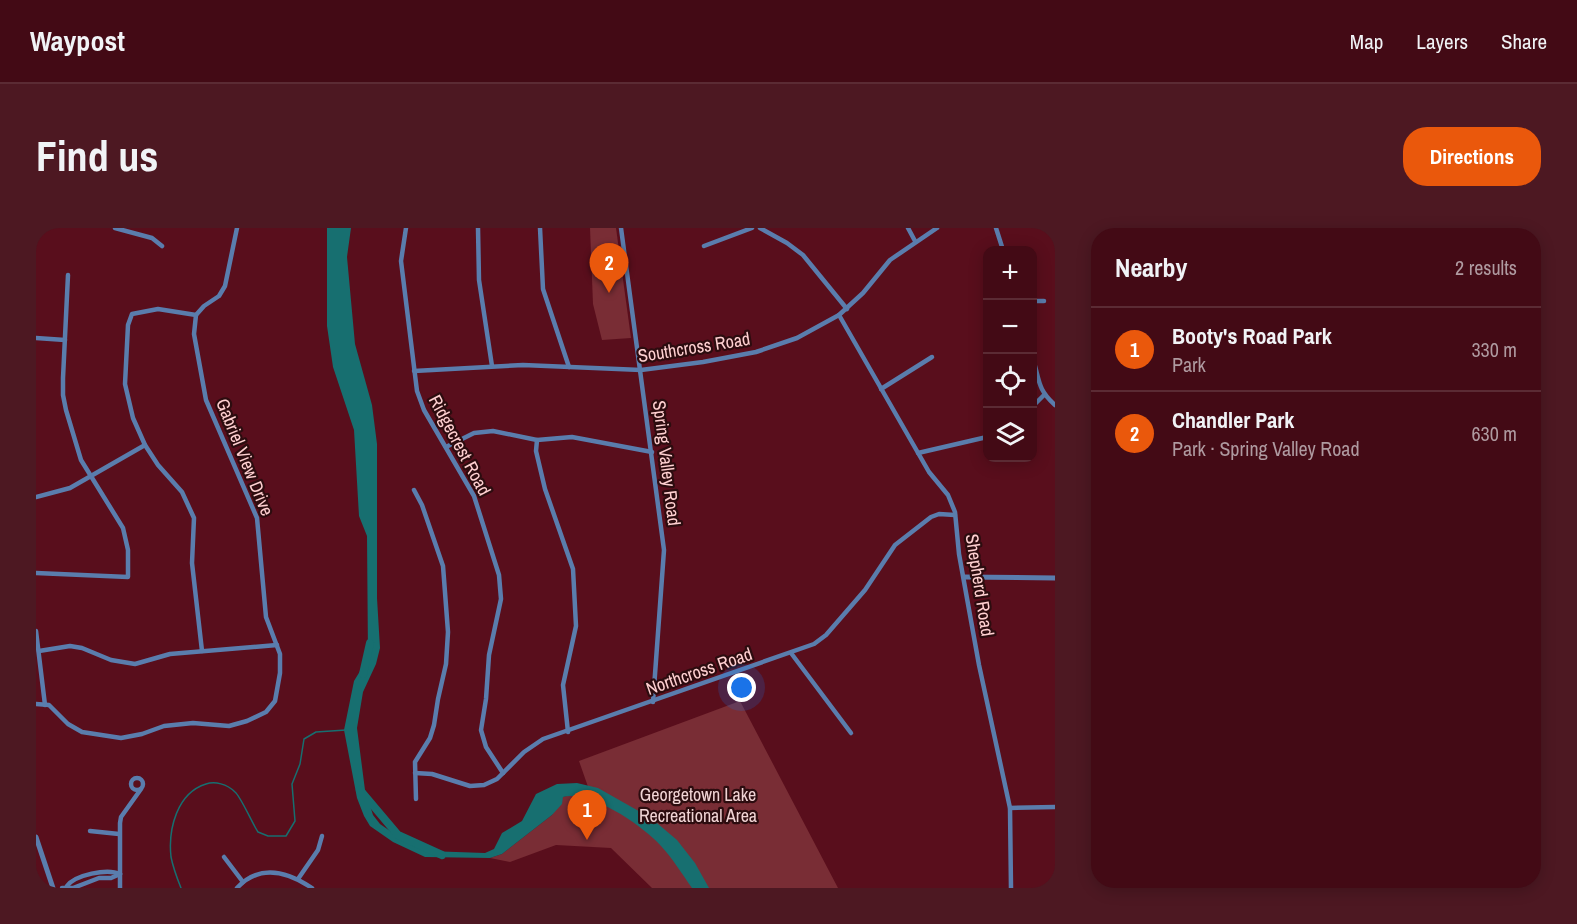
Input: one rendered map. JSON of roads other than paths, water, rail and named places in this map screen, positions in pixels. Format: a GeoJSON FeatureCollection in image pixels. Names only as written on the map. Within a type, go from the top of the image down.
{"type":"FeatureCollection","features":[{"type":"Feature","properties":{"kind":"street"},"geometry":{"type":"LineString","coordinates":[[115,228],[152,238],[162,246]]}},
{"type":"Feature","properties":{"kind":"street"},"geometry":{"type":"LineString","coordinates":[[202,651],[192,563],[194,518],[182,492],[158,465],[145,445],[133,418],[125,384],[129,318],[137,312],[158,309],[196,315],[204,306],[219,296],[225,286],[237,228]]}},
{"type":"Feature","properties":{"kind":"street","name":"Ridgecrest Road"},"geometry":{"type":"LineString","coordinates":[[406,228],[401,261],[414,371],[420,399],[474,496],[501,583],[501,599],[489,655],[481,730],[486,747],[503,772]]}},
{"type":"Feature","properties":{"kind":"street"},"geometry":{"type":"LineString","coordinates":[[478,228],[479,279],[492,366]]}},
{"type":"Feature","properties":{"kind":"street"},"geometry":{"type":"LineString","coordinates":[[540,228],[543,289],[569,367]]}},
{"type":"Feature","properties":{"kind":"street","name":"Spring Valley Road"},"geometry":{"type":"LineString","coordinates":[[621,228],[664,550],[653,702]]}},
{"type":"Feature","properties":{"kind":"street"},"geometry":{"type":"LineString","coordinates":[[704,246],[752,228]]}},
{"type":"Feature","properties":{"kind":"street"},"geometry":{"type":"LineString","coordinates":[[760,228],[803,255],[847,309]]}},
{"type":"Feature","properties":{"kind":"street"},"geometry":{"type":"LineString","coordinates":[[908,228],[915,241]]}},
{"type":"Feature","properties":{"kind":"street","name":"Southcross Road"},"geometry":{"type":"LineString","coordinates":[[414,371],[492,366],[641,370],[756,352],[797,338],[839,315],[863,292],[890,260],[937,228]]}},
{"type":"Feature","properties":{"kind":"street"},"geometry":{"type":"LineString","coordinates":[[996,228],[1003,246]]}},
{"type":"Feature","properties":{"kind":"street"},"geometry":{"type":"LineString","coordinates":[[36,573],[128,577],[128,550],[123,528],[77,451],[65,403],[64,340],[68,275]]}},
{"type":"Feature","properties":{"kind":"street"},"geometry":{"type":"LineString","coordinates":[[1037,301],[1044,302]]}},
{"type":"Feature","properties":{"kind":"street","name":"Gabriel View Drive"},"geometry":{"type":"LineString","coordinates":[[45,705],[54,708],[74,729],[121,738],[164,726],[193,723],[224,726],[236,724],[266,712],[274,704],[280,673],[280,654],[266,617],[257,518],[206,400],[194,334],[196,315]]}},
{"type":"Feature","properties":{"kind":"street","name":"Shepherd Road"},"geometry":{"type":"LineString","coordinates":[[839,315],[933,478],[951,500],[979,665],[1010,808],[1011,888]]}},
{"type":"Feature","properties":{"kind":"street"},"geometry":{"type":"LineString","coordinates":[[36,338],[64,340]]}},
{"type":"Feature","properties":{"kind":"street"},"geometry":{"type":"LineString","coordinates":[[881,389],[932,357]]}},
{"type":"Feature","properties":{"kind":"street"},"geometry":{"type":"LineString","coordinates":[[1037,372],[1044,395],[1055,405]]}},
{"type":"Feature","properties":{"kind":"street"},"geometry":{"type":"LineString","coordinates":[[1037,402],[1044,395]]}},
{"type":"Feature","properties":{"kind":"street"},"geometry":{"type":"LineString","coordinates":[[446,447],[483,431],[493,431],[537,440],[572,437],[652,452]]}},
{"type":"Feature","properties":{"kind":"street"},"geometry":{"type":"LineString","coordinates":[[918,453],[983,438]]}},
{"type":"Feature","properties":{"kind":"street"},"geometry":{"type":"LineString","coordinates":[[537,440],[536,451],[543,482],[573,567],[576,626],[563,685],[568,732]]}},
{"type":"Feature","properties":{"kind":"street"},"geometry":{"type":"LineString","coordinates":[[36,497],[70,488],[145,445]]}},
{"type":"Feature","properties":{"kind":"street"},"geometry":{"type":"LineString","coordinates":[[414,490],[422,505],[443,566],[448,632],[446,664],[434,725],[430,738],[415,762],[416,799]]}},
{"type":"Feature","properties":{"kind":"street","name":"Northcross Road"},"geometry":{"type":"LineString","coordinates":[[415,773],[432,774],[470,786],[491,783],[535,744],[814,644],[826,635],[867,588],[890,551],[901,540],[931,517],[939,514],[955,515]]}},
{"type":"Feature","properties":{"kind":"street"},"geometry":{"type":"LineString","coordinates":[[964,577],[1055,578]]}},
{"type":"Feature","properties":{"kind":"street"},"geometry":{"type":"LineString","coordinates":[[36,631],[45,705],[36,704]]}},
{"type":"Feature","properties":{"kind":"street"},"geometry":{"type":"LineString","coordinates":[[39,651],[70,646],[82,648],[111,660],[135,664],[170,654],[277,645]]}},
{"type":"Feature","properties":{"kind":"street"},"geometry":{"type":"LineString","coordinates":[[792,653],[851,733]]}},
{"type":"Feature","properties":{"kind":"street"},"geometry":{"type":"LineString","coordinates":[[120,888],[121,818],[141,789]]}},
{"type":"Feature","properties":{"kind":"street"},"geometry":{"type":"LineString","coordinates":[[1010,808],[1055,807]]}},
{"type":"Feature","properties":{"kind":"street"},"geometry":{"type":"LineString","coordinates":[[90,831],[119,834]]}},
{"type":"Feature","properties":{"kind":"street"},"geometry":{"type":"LineString","coordinates":[[298,879],[318,850],[322,836]]}},
{"type":"Feature","properties":{"kind":"street"},"geometry":{"type":"LineString","coordinates":[[36,837],[53,888]]}},
{"type":"Feature","properties":{"kind":"street"},"geometry":{"type":"LineString","coordinates":[[224,857],[243,882]]}},
{"type":"Feature","properties":{"kind":"street"},"geometry":{"type":"LineString","coordinates":[[65,887],[71,881],[101,872],[113,871],[120,874]]}},
{"type":"Feature","properties":{"kind":"street"},"geometry":{"type":"LineString","coordinates":[[237,888],[257,875],[273,872],[298,879],[312,888]]}},
{"type":"Feature","properties":{"kind":"water"},"geometry":{"type":"Polygon","coordinates":[[[327,228],[351,228],[347,257],[355,344],[372,405],[377,444],[377,598],[380,648],[376,664],[363,692],[357,728],[365,790],[373,815],[380,824],[393,833],[427,851],[485,853],[494,849],[502,833],[522,821],[536,794],[557,784],[577,783],[598,788],[651,818],[677,840],[695,863],[709,888],[692,888],[661,846],[616,811],[575,796],[563,797],[562,804],[552,815],[502,854],[490,858],[425,857],[393,842],[370,826],[364,816],[357,798],[344,730],[354,681],[368,658],[367,536],[359,516],[354,430],[333,367],[327,326],[327,228]]]}},
{"type":"Feature","properties":{"kind":"waterway"},"geometry":{"type":"LineString","coordinates":[[363,674],[370,643]]}},
{"type":"Feature","properties":{"kind":"waterway"},"geometry":{"type":"LineString","coordinates":[[181,888],[171,857],[170,846],[176,813],[188,795],[206,784],[225,785],[237,795],[258,832],[268,836],[286,836],[295,821],[292,784],[300,764],[304,739],[316,732],[346,730]]}},
{"type":"Feature","properties":{"kind":"waterway"},"geometry":{"type":"LineString","coordinates":[[360,790],[398,835],[442,855]]}},
{"type":"Feature","properties":{"kind":"place","name":"Chandler Park"},"geometry":{"type":"Point","coordinates":[609,293]}},
{"type":"Feature","properties":{"kind":"place","name":"Booty's Road Park"},"geometry":{"type":"Point","coordinates":[587,840]}},
{"type":"Feature","properties":{"kind":"park label","name":"Georgetown Lake Recreational Area"},"geometry":{"type":"Point","coordinates":[698,804]}}]}
